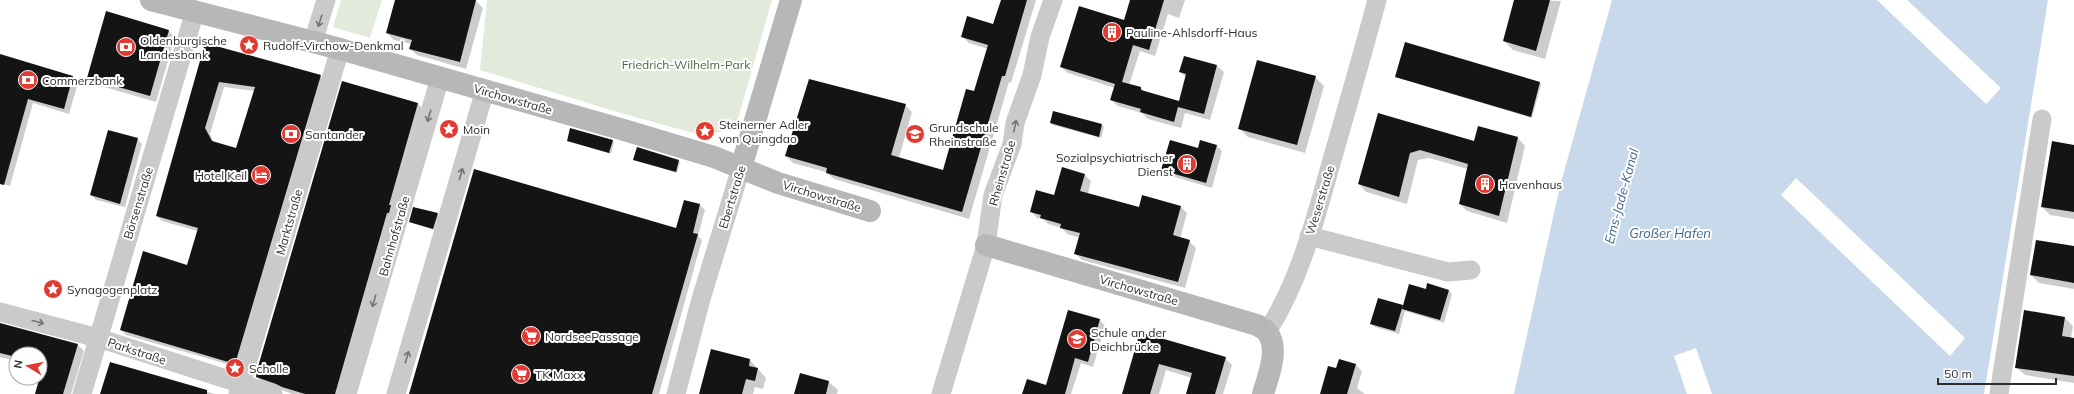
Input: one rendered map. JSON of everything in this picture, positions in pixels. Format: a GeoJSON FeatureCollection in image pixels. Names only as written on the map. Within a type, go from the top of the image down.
{"type":"FeatureCollection","features":[{"type":"Feature","properties":{"kind":"street","name":"Virchowstraße"},"geometry":{"type":"LineString","coordinates":[[151,0],[340,49],[707,155],[778,183],[870,211]]}},
{"type":"Feature","properties":{"kind":"street"},"geometry":{"type":"LineString","coordinates":[[313,42],[326,0]]}},
{"type":"Feature","properties":{"kind":"street","name":"Ebertstraße"},"geometry":{"type":"LineString","coordinates":[[676,394],[701,299],[791,0]]}},
{"type":"Feature","properties":{"kind":"street","name":"Rheinstraße"},"geometry":{"type":"LineString","coordinates":[[941,394],[986,245],[993,195],[1012,144],[1015,123],[1032,75],[1040,37],[1053,0]]}},
{"type":"Feature","properties":{"kind":"street","name":"Weserstraße"},"geometry":{"type":"LineString","coordinates":[[1267,332],[1287,297],[1309,236],[1377,0]]}},
{"type":"Feature","properties":{"kind":"street","name":"Börsenstraße"},"geometry":{"type":"LineString","coordinates":[[82,394],[195,11]]}},
{"type":"Feature","properties":{"kind":"street","name":"Marktstraße"},"geometry":{"type":"LineString","coordinates":[[239,389],[340,49]]}},
{"type":"Feature","properties":{"kind":"street","name":"Bahnhofstraße"},"geometry":{"type":"LineString","coordinates":[[347,394],[440,78]]}},
{"type":"Feature","properties":{"kind":"street"},"geometry":{"type":"LineString","coordinates":[[396,394],[485,90]]}},
{"type":"Feature","properties":{"kind":"street"},"geometry":{"type":"LineString","coordinates":[[1999,394],[2042,119]]}},
{"type":"Feature","properties":{"kind":"street"},"geometry":{"type":"LineString","coordinates":[[1309,236],[1448,272],[1471,270]]}},
{"type":"Feature","properties":{"kind":"street","name":"Virchowstraße"},"geometry":{"type":"LineString","coordinates":[[986,245],[1257,325],[1267,332]]}},
{"type":"Feature","properties":{"kind":"street","name":"Parkstraße"},"geometry":{"type":"LineString","coordinates":[[0,312],[98,338],[239,389],[274,394]]}},
{"type":"Feature","properties":{"kind":"street"},"geometry":{"type":"LineString","coordinates":[[1263,394],[1272,355],[1272,342],[1267,332]]}},
{"type":"Feature","properties":{"kind":"green space"},"geometry":{"type":"Polygon","coordinates":[[[341,0],[382,0],[370,38],[333,27],[341,0]]]}},
{"type":"Feature","properties":{"kind":"green space","name":"Friedrich-Wilhelm-Park"},"geometry":{"type":"Polygon","coordinates":[[[487,0],[772,0],[738,119],[722,131],[704,136],[624,114],[480,70],[487,0]]]}},
{"type":"Feature","properties":{"kind":"water","name":"Großer Hafen"},"geometry":{"type":"Polygon","coordinates":[[[1612,0],[1877,0],[1986,104],[2001,88],[1907,0],[2048,0],[1984,394],[1712,394],[1696,348],[1674,356],[1687,394],[1514,394],[1560,186],[1612,0]],[[1796,178],[1781,195],[1950,356],[1965,338],[1796,178]]]}},
{"type":"Feature","properties":{"kind":"building"},"geometry":{"type":"Polygon","coordinates":[[[395,0],[476,0],[460,62],[409,49],[412,40],[386,33],[395,0]]]}},
{"type":"Feature","properties":{"kind":"building"},"geometry":{"type":"Polygon","coordinates":[[[1001,0],[1027,0],[1005,76],[1002,76],[962,212],[826,173],[827,168],[785,156],[809,79],[906,104],[891,155],[943,170],[966,89],[974,91],[988,45],[961,37],[967,16],[993,24],[1001,0]]]}},
{"type":"Feature","properties":{"kind":"building","name":"Pauline-Ahlsdorff-Haus"},"geometry":{"type":"Polygon","coordinates":[[[1130,0],[1164,0],[1149,50],[1133,45],[1122,82],[1141,87],[1141,90],[1179,101],[1186,74],[1179,72],[1184,56],[1217,65],[1204,114],[1178,107],[1174,122],[1140,112],[1141,109],[1110,100],[1115,84],[1060,67],[1079,6],[1124,20],[1130,0]]]}},
{"type":"Feature","properties":{"kind":"building"},"geometry":{"type":"Polygon","coordinates":[[[1514,0],[1550,0],[1536,51],[1503,41],[1514,0]]]}},
{"type":"Feature","properties":{"kind":"building"},"geometry":{"type":"Polygon","coordinates":[[[106,11],[169,30],[150,96],[87,78],[106,11]]]}},
{"type":"Feature","properties":{"kind":"building"},"geometry":{"type":"Polygon","coordinates":[[[1405,42],[1540,82],[1531,117],[1395,77],[1405,42]]]}},
{"type":"Feature","properties":{"kind":"building"},"geometry":{"type":"Polygon","coordinates":[[[205,43],[321,75],[235,364],[120,330],[143,251],[187,265],[198,228],[156,216],[205,43]],[[219,82],[205,128],[212,141],[236,148],[255,87],[219,82]]]}},
{"type":"Feature","properties":{"kind":"building"},"geometry":{"type":"Polygon","coordinates":[[[0,54],[73,76],[64,109],[28,99],[4,185],[0,184],[0,54]]]}},
{"type":"Feature","properties":{"kind":"building"},"geometry":{"type":"Polygon","coordinates":[[[1257,60],[1316,76],[1297,145],[1238,129],[1257,60]]]}},
{"type":"Feature","properties":{"kind":"building"},"geometry":{"type":"Polygon","coordinates":[[[342,81],[418,103],[389,205],[391,205],[389,213],[387,213],[335,394],[305,394],[256,377],[342,81]]]}},
{"type":"Feature","properties":{"kind":"building"},"geometry":{"type":"Polygon","coordinates":[[[1053,111],[1102,124],[1099,137],[1050,123],[1053,111]]]}},
{"type":"Feature","properties":{"kind":"building"},"geometry":{"type":"Polygon","coordinates":[[[1378,113],[1474,141],[1478,126],[1518,137],[1499,216],[1459,204],[1468,164],[1420,150],[1410,153],[1399,197],[1358,184],[1378,113]]]}},
{"type":"Feature","properties":{"kind":"building"},"geometry":{"type":"Polygon","coordinates":[[[570,128],[613,140],[609,153],[567,141],[570,128]]]}},
{"type":"Feature","properties":{"kind":"building"},"geometry":{"type":"Polygon","coordinates":[[[108,130],[138,138],[120,204],[90,195],[108,130]]]}},
{"type":"Feature","properties":{"kind":"building","name":"Sozialpsychiatrischer Dienst"},"geometry":{"type":"Polygon","coordinates":[[[1170,140],[1198,148],[1200,140],[1217,145],[1206,183],[1161,170],[1170,140]]]}},
{"type":"Feature","properties":{"kind":"building"},"geometry":{"type":"Polygon","coordinates":[[[2052,141],[2074,145],[2074,212],[2041,207],[2052,141]]]}},
{"type":"Feature","properties":{"kind":"building"},"geometry":{"type":"Polygon","coordinates":[[[637,147],[679,160],[676,172],[633,160],[637,147]]]}},
{"type":"Feature","properties":{"kind":"building"},"geometry":{"type":"Polygon","coordinates":[[[1062,167],[1085,174],[1080,191],[1139,207],[1142,195],[1181,206],[1173,235],[1190,240],[1178,282],[1074,254],[1080,233],[1060,228],[1061,224],[1040,218],[1041,215],[1030,212],[1036,190],[1054,195],[1062,167]]]}},
{"type":"Feature","properties":{"kind":"building"},"geometry":{"type":"Polygon","coordinates":[[[474,169],[676,228],[684,200],[700,204],[693,233],[698,234],[652,394],[409,394],[474,169]]]}},
{"type":"Feature","properties":{"kind":"building"},"geometry":{"type":"Polygon","coordinates":[[[413,207],[438,213],[433,229],[409,222],[413,207]]]}},
{"type":"Feature","properties":{"kind":"building"},"geometry":{"type":"Polygon","coordinates":[[[2036,240],[2074,246],[2074,283],[2030,275],[2036,240]]]}},
{"type":"Feature","properties":{"kind":"building"},"geometry":{"type":"Polygon","coordinates":[[[1427,283],[1449,290],[1440,320],[1402,309],[1409,284],[1426,289],[1427,283]]]}},
{"type":"Feature","properties":{"kind":"building"},"geometry":{"type":"Polygon","coordinates":[[[1378,298],[1403,305],[1395,331],[1370,324],[1378,298]]]}},
{"type":"Feature","properties":{"kind":"building","name":"Schule an der Deichbrücke"},"geometry":{"type":"Polygon","coordinates":[[[1068,310],[1100,319],[1088,362],[1075,358],[1065,394],[1022,394],[1027,379],[1046,385],[1068,310]]]}},
{"type":"Feature","properties":{"kind":"building"},"geometry":{"type":"Polygon","coordinates":[[[2024,310],[2065,317],[2062,336],[2074,338],[2074,376],[2015,368],[2024,310]]]}},
{"type":"Feature","properties":{"kind":"building"},"geometry":{"type":"Polygon","coordinates":[[[0,323],[78,344],[63,394],[35,394],[37,386],[48,386],[48,346],[8,346],[8,355],[0,353],[0,323]]]}},
{"type":"Feature","properties":{"kind":"building"},"geometry":{"type":"Polygon","coordinates":[[[1140,332],[1226,357],[1215,394],[1186,394],[1192,373],[1159,364],[1150,394],[1122,394],[1140,332]]]}},
{"type":"Feature","properties":{"kind":"building"},"geometry":{"type":"Polygon","coordinates":[[[711,349],[750,359],[749,366],[758,368],[755,381],[746,379],[742,394],[699,394],[711,349]]]}},
{"type":"Feature","properties":{"kind":"building"},"geometry":{"type":"Polygon","coordinates":[[[1339,359],[1356,364],[1347,394],[1320,394],[1328,366],[1336,368],[1339,359]]]}},
{"type":"Feature","properties":{"kind":"building"},"geometry":{"type":"Polygon","coordinates":[[[110,362],[207,390],[207,394],[100,394],[110,362]]]}},
{"type":"Feature","properties":{"kind":"building"},"geometry":{"type":"Polygon","coordinates":[[[800,373],[829,381],[826,394],[794,394],[800,373]]]}},
{"type":"Feature","properties":{"kind":"place","name":"Pauline-Ahlsdorff-Haus"},"geometry":{"type":"Point","coordinates":[1112,32]}},
{"type":"Feature","properties":{"kind":"place","name":"Rudolf-Virchow-Denkmal"},"geometry":{"type":"Point","coordinates":[249,45]}},
{"type":"Feature","properties":{"kind":"place","name":"Oldenburgische Landesbank"},"geometry":{"type":"Point","coordinates":[126,47]}},
{"type":"Feature","properties":{"kind":"place","name":"Commerzbank"},"geometry":{"type":"Point","coordinates":[28,80]}},
{"type":"Feature","properties":{"kind":"place","name":"Moin"},"geometry":{"type":"Point","coordinates":[449,129]}},
{"type":"Feature","properties":{"kind":"place","name":"Steinerner Adler von Quingdao"},"geometry":{"type":"Point","coordinates":[705,131]}},
{"type":"Feature","properties":{"kind":"place","name":"Santander"},"geometry":{"type":"Point","coordinates":[291,134]}},
{"type":"Feature","properties":{"kind":"place","name":"Grundschule Rheinstraße"},"geometry":{"type":"Point","coordinates":[915,134]}},
{"type":"Feature","properties":{"kind":"place","name":"Sozialpsychiatrischer Dienst"},"geometry":{"type":"Point","coordinates":[1187,164]}},
{"type":"Feature","properties":{"kind":"place","name":"Hotel Keil"},"geometry":{"type":"Point","coordinates":[261,175]}},
{"type":"Feature","properties":{"kind":"place","name":"Havenhaus"},"geometry":{"type":"Point","coordinates":[1485,184]}},
{"type":"Feature","properties":{"kind":"place","name":"Synagogenplatz"},"geometry":{"type":"Point","coordinates":[53,289]}},
{"type":"Feature","properties":{"kind":"place","name":"NordseePassage"},"geometry":{"type":"Point","coordinates":[531,336]}},
{"type":"Feature","properties":{"kind":"place","name":"Schule an der Deichbrücke"},"geometry":{"type":"Point","coordinates":[1077,339]}},
{"type":"Feature","properties":{"kind":"place","name":"Scholle"},"geometry":{"type":"Point","coordinates":[235,368]}},
{"type":"Feature","properties":{"kind":"place","name":"TK Maxx"},"geometry":{"type":"Point","coordinates":[521,374]}},
{"type":"Feature","properties":{"kind":"water label","name":"Ems-Jade-Kanal"},"geometry":{"type":"Point","coordinates":[1621,196]}}]}
